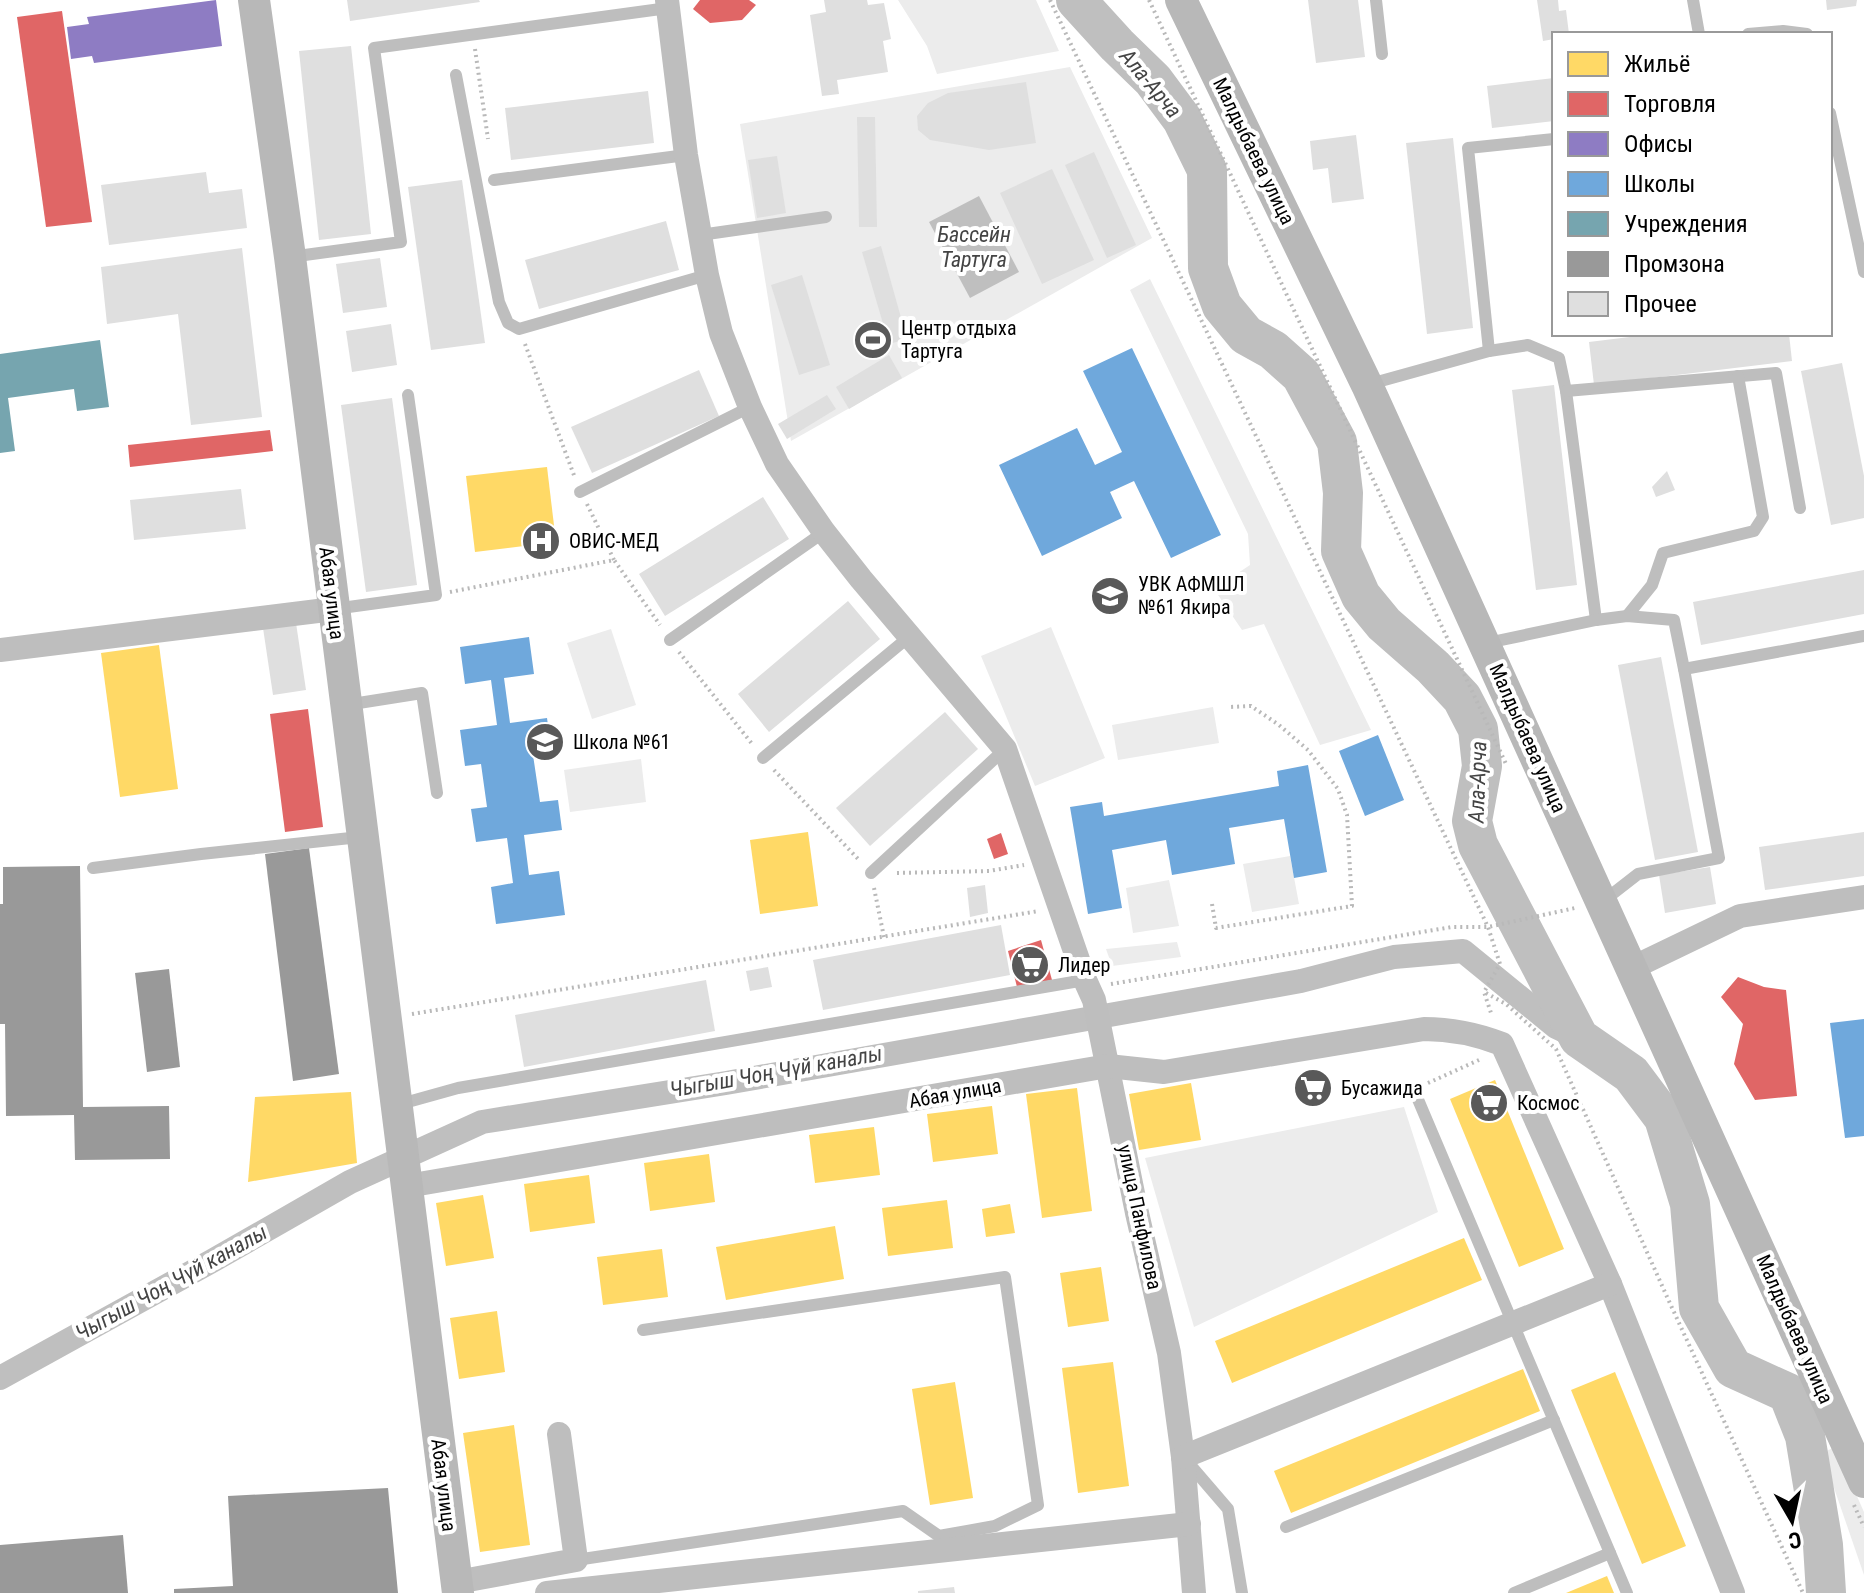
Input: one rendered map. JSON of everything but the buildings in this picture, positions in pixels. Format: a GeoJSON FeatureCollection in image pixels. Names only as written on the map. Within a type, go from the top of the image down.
{"type":"FeatureCollection","features":[{"type":"Feature","properties":{"kind":"street","name":"Абая улица"},"geometry":{"type":"LineString","coordinates":[[254,0],[290,257],[457,1587]]}},
{"type":"Feature","properties":{"kind":"street","name":"Малдыбаева улица"},"geometry":{"type":"LineString","coordinates":[[1181,0],[1367,385],[1485,643],[1588,905],[1632,968],[1864,1482]]}},
{"type":"Feature","properties":{"kind":"street"},"geometry":{"type":"LineString","coordinates":[[667,4],[686,155],[707,275],[721,333],[750,407],[777,464],[824,532],[1005,749],[1090,990]]}},
{"type":"Feature","properties":{"kind":"street"},"geometry":{"type":"LineString","coordinates":[[0,650],[334,609]]}},
{"type":"Feature","properties":{"kind":"street"},"geometry":{"type":"LineString","coordinates":[[1632,968],[1740,916],[1864,897]]}},
{"type":"Feature","properties":{"kind":"street","name":"улица Панфилова"},"geometry":{"type":"LineString","coordinates":[[1090,990],[1169,1353],[1183,1457],[1194,1593]]}},
{"type":"Feature","properties":{"kind":"street","name":"Абая улица"},"geometry":{"type":"LineString","coordinates":[[404,1164],[1108,1066],[1164,1072],[1424,1029],[1449,1029],[1495,1043]]}},
{"type":"Feature","properties":{"kind":"street"},"geometry":{"type":"LineString","coordinates":[[1495,1043],[1610,1284],[1733,1593]]}},
{"type":"Feature","properties":{"kind":"street"},"geometry":{"type":"LineString","coordinates":[[1183,1457],[1610,1284]]}},
{"type":"Feature","properties":{"kind":"street"},"geometry":{"type":"LineString","coordinates":[[457,1587],[576,1560],[559,1434]]}},
{"type":"Feature","properties":{"kind":"street"},"geometry":{"type":"LineString","coordinates":[[547,1593],[1189,1524]]}},
{"type":"Feature","properties":{"kind":"lane"},"geometry":{"type":"LineString","coordinates":[[1376,0],[1382,54]]}},
{"type":"Feature","properties":{"kind":"lane"},"geometry":{"type":"LineString","coordinates":[[1693,0],[1699,32]]}},
{"type":"Feature","properties":{"kind":"lane"},"geometry":{"type":"LineString","coordinates":[[290,257],[401,242],[374,48],[667,4]]}},
{"type":"Feature","properties":{"kind":"lane"},"geometry":{"type":"LineString","coordinates":[[456,75],[499,302],[508,323],[519,329],[707,275]]}},
{"type":"Feature","properties":{"kind":"lane"},"geometry":{"type":"LineString","coordinates":[[1832,122],[1864,272]]}},
{"type":"Feature","properties":{"kind":"lane"},"geometry":{"type":"LineString","coordinates":[[1489,351],[1468,148],[1552,139]]}},
{"type":"Feature","properties":{"kind":"lane"},"geometry":{"type":"LineString","coordinates":[[494,180],[686,155]]}},
{"type":"Feature","properties":{"kind":"lane"},"geometry":{"type":"LineString","coordinates":[[700,235],[826,217]]}},
{"type":"Feature","properties":{"kind":"lane"},"geometry":{"type":"LineString","coordinates":[[1367,385],[1489,351],[1528,345],[1559,358],[1596,620]]}},
{"type":"Feature","properties":{"kind":"lane"},"geometry":{"type":"LineString","coordinates":[[1566,391],[1776,373],[1800,508]]}},
{"type":"Feature","properties":{"kind":"lane"},"geometry":{"type":"LineString","coordinates":[[1627,616],[1652,585],[1663,553],[1754,531],[1763,517],[1738,376]]}},
{"type":"Feature","properties":{"kind":"lane"},"geometry":{"type":"LineString","coordinates":[[334,609],[436,595],[408,395]]}},
{"type":"Feature","properties":{"kind":"lane"},"geometry":{"type":"LineString","coordinates":[[580,492],[750,407]]}},
{"type":"Feature","properties":{"kind":"lane"},"geometry":{"type":"LineString","coordinates":[[670,640],[824,532]]}},
{"type":"Feature","properties":{"kind":"lane"},"geometry":{"type":"LineString","coordinates":[[1485,643],[1627,616],[1674,620],[1719,858],[1638,874],[1588,905]]}},
{"type":"Feature","properties":{"kind":"lane"},"geometry":{"type":"LineString","coordinates":[[763,758],[910,636]]}},
{"type":"Feature","properties":{"kind":"lane"},"geometry":{"type":"LineString","coordinates":[[1684,669],[1864,636]]}},
{"type":"Feature","properties":{"kind":"lane"},"geometry":{"type":"LineString","coordinates":[[346,705],[422,693],[437,793]]}},
{"type":"Feature","properties":{"kind":"lane"},"geometry":{"type":"LineString","coordinates":[[871,873],[1005,749]]}},
{"type":"Feature","properties":{"kind":"lane"},"geometry":{"type":"LineString","coordinates":[[93,868],[363,837]]}},
{"type":"Feature","properties":{"kind":"lane"},"geometry":{"type":"LineString","coordinates":[[397,1105],[458,1088],[1090,990]]}},
{"type":"Feature","properties":{"kind":"lane"},"geometry":{"type":"LineString","coordinates":[[1414,1090],[1627,1593]]}},
{"type":"Feature","properties":{"kind":"lane"},"geometry":{"type":"LineString","coordinates":[[576,1560],[903,1511],[939,1536],[995,1526],[1038,1505],[1005,1277],[643,1330]]}},
{"type":"Feature","properties":{"kind":"lane"},"geometry":{"type":"LineString","coordinates":[[1286,1527],[1554,1420]]}},
{"type":"Feature","properties":{"kind":"lane"},"geometry":{"type":"LineString","coordinates":[[1183,1457],[1228,1509],[1242,1593]]}},
{"type":"Feature","properties":{"kind":"lane"},"geometry":{"type":"LineString","coordinates":[[1514,1593],[1610,1553]]}},
{"type":"Feature","properties":{"kind":"path"},"geometry":{"type":"LineString","coordinates":[[1050,0],[1488,927],[1500,964],[1484,992],[1495,1043],[1414,1090]]}},
{"type":"Feature","properties":{"kind":"path"},"geometry":{"type":"LineString","coordinates":[[473,35],[494,180]]}},
{"type":"Feature","properties":{"kind":"path"},"geometry":{"type":"LineString","coordinates":[[519,329],[580,492],[614,560],[670,640],[763,758],[871,873],[884,937]]}},
{"type":"Feature","properties":{"kind":"path"},"geometry":{"type":"LineString","coordinates":[[436,595],[614,560]]}},
{"type":"Feature","properties":{"kind":"path"},"geometry":{"type":"LineString","coordinates":[[1212,904],[1216,928],[1352,906],[1347,815],[1338,789],[1308,750],[1279,725],[1251,706],[1230,707]]}},
{"type":"Feature","properties":{"kind":"path"},"geometry":{"type":"LineString","coordinates":[[871,873],[989,871],[1044,861]]}},
{"type":"Feature","properties":{"kind":"path"},"geometry":{"type":"LineString","coordinates":[[1090,990],[1452,927],[1488,927],[1588,905]]}},
{"type":"Feature","properties":{"kind":"path"},"geometry":{"type":"LineString","coordinates":[[386,1018],[1060,908]]}},
{"type":"Feature","properties":{"kind":"path"},"geometry":{"type":"LineString","coordinates":[[1484,992],[1506,1004],[1556,1049],[1803,1593]]}},
{"type":"Feature","properties":{"kind":"shaded area"},"geometry":{"type":"Polygon","coordinates":[[[898,0],[1036,0],[1059,51],[937,74],[927,46],[898,0]]]}},
{"type":"Feature","properties":{"kind":"shaded area","name":"Центр отдыха Тартуга"},"geometry":{"type":"Polygon","coordinates":[[[1070,67],[1152,238],[791,441],[740,124],[1070,67]]]}},
{"type":"Feature","properties":{"kind":"shaded area"},"geometry":{"type":"Polygon","coordinates":[[[1150,279],[1371,730],[1320,745],[1264,624],[1242,630],[1214,589],[1250,565],[1248,534],[1130,290],[1150,279]]]}},
{"type":"Feature","properties":{"kind":"shaded area"},"geometry":{"type":"Polygon","coordinates":[[[1051,627],[1105,758],[1035,786],[981,656],[1051,627]]]}},
{"type":"Feature","properties":{"kind":"shaded area"},"geometry":{"type":"Polygon","coordinates":[[[611,629],[636,705],[592,719],[567,643],[611,629]]]}},
{"type":"Feature","properties":{"kind":"shaded area"},"geometry":{"type":"Polygon","coordinates":[[[1213,707],[1219,743],[1118,760],[1112,725],[1213,707]]]}},
{"type":"Feature","properties":{"kind":"shaded area"},"geometry":{"type":"Polygon","coordinates":[[[641,759],[646,802],[570,812],[564,770],[641,759]]]}},
{"type":"Feature","properties":{"kind":"shaded area"},"geometry":{"type":"Polygon","coordinates":[[[1290,856],[1299,904],[1252,912],[1243,864],[1290,856]]]}},
{"type":"Feature","properties":{"kind":"shaded area"},"geometry":{"type":"Polygon","coordinates":[[[1169,880],[1179,926],[1133,933],[1126,888],[1169,880]]]}},
{"type":"Feature","properties":{"kind":"shaded area"},"geometry":{"type":"Polygon","coordinates":[[[1177,942],[1181,957],[1112,966],[1106,949],[1177,942]]]}},
{"type":"Feature","properties":{"kind":"shaded area"},"geometry":{"type":"Polygon","coordinates":[[[1404,1107],[1438,1212],[1194,1327],[1145,1158],[1404,1107]]]}},
{"type":"Feature","properties":{"kind":"shaded area"},"geometry":{"type":"Polygon","coordinates":[[[1835,1447],[1864,1512],[1864,1575],[1822,1453],[1835,1447]]]}},
{"type":"Feature","properties":{"kind":"water","name":"Бассейн Тартуга"},"geometry":{"type":"Polygon","coordinates":[[[979,196],[1019,272],[970,298],[929,222],[979,196]]]}},
{"type":"Feature","properties":{"kind":"waterway","name":"Ала-Арча"},"geometry":{"type":"LineString","coordinates":[[1076,0],[1153,80],[1182,119],[1207,170],[1208,268],[1222,306],[1246,335],[1273,350],[1301,375],[1337,442],[1343,493],[1341,551],[1361,596],[1384,624],[1433,667],[1462,698],[1478,729],[1482,766],[1472,821],[1478,845],[1579,1038],[1631,1074],[1664,1118],[1690,1204],[1699,1308],[1733,1368],[1788,1393],[1805,1436],[1823,1545],[1826,1593]]}},
{"type":"Feature","properties":{"kind":"waterway","name":"Чыгыш Чоң Чүй каналы"},"geometry":{"type":"LineString","coordinates":[[0,1378],[350,1182],[482,1122],[726,1083],[1301,981],[1394,957],[1463,951],[1556,1027],[1579,1038]]}},
{"type":"Feature","properties":{"kind":"place","name":"Центр отдыха Тартуга"},"geometry":{"type":"Point","coordinates":[873,340]}},
{"type":"Feature","properties":{"kind":"place","name":"ОВИС-МЕД"},"geometry":{"type":"Point","coordinates":[541,541]}},
{"type":"Feature","properties":{"kind":"place","name":"УВК АФМШЛ №61 Якира"},"geometry":{"type":"Point","coordinates":[1110,596]}},
{"type":"Feature","properties":{"kind":"place","name":"Школа №61"},"geometry":{"type":"Point","coordinates":[545,742]}},
{"type":"Feature","properties":{"kind":"place","name":"Лидер"},"geometry":{"type":"Point","coordinates":[1030,965]}},
{"type":"Feature","properties":{"kind":"place","name":"Бусажида"},"geometry":{"type":"Point","coordinates":[1313,1088]}},
{"type":"Feature","properties":{"kind":"place","name":"Космос"},"geometry":{"type":"Point","coordinates":[1489,1103]}}]}
